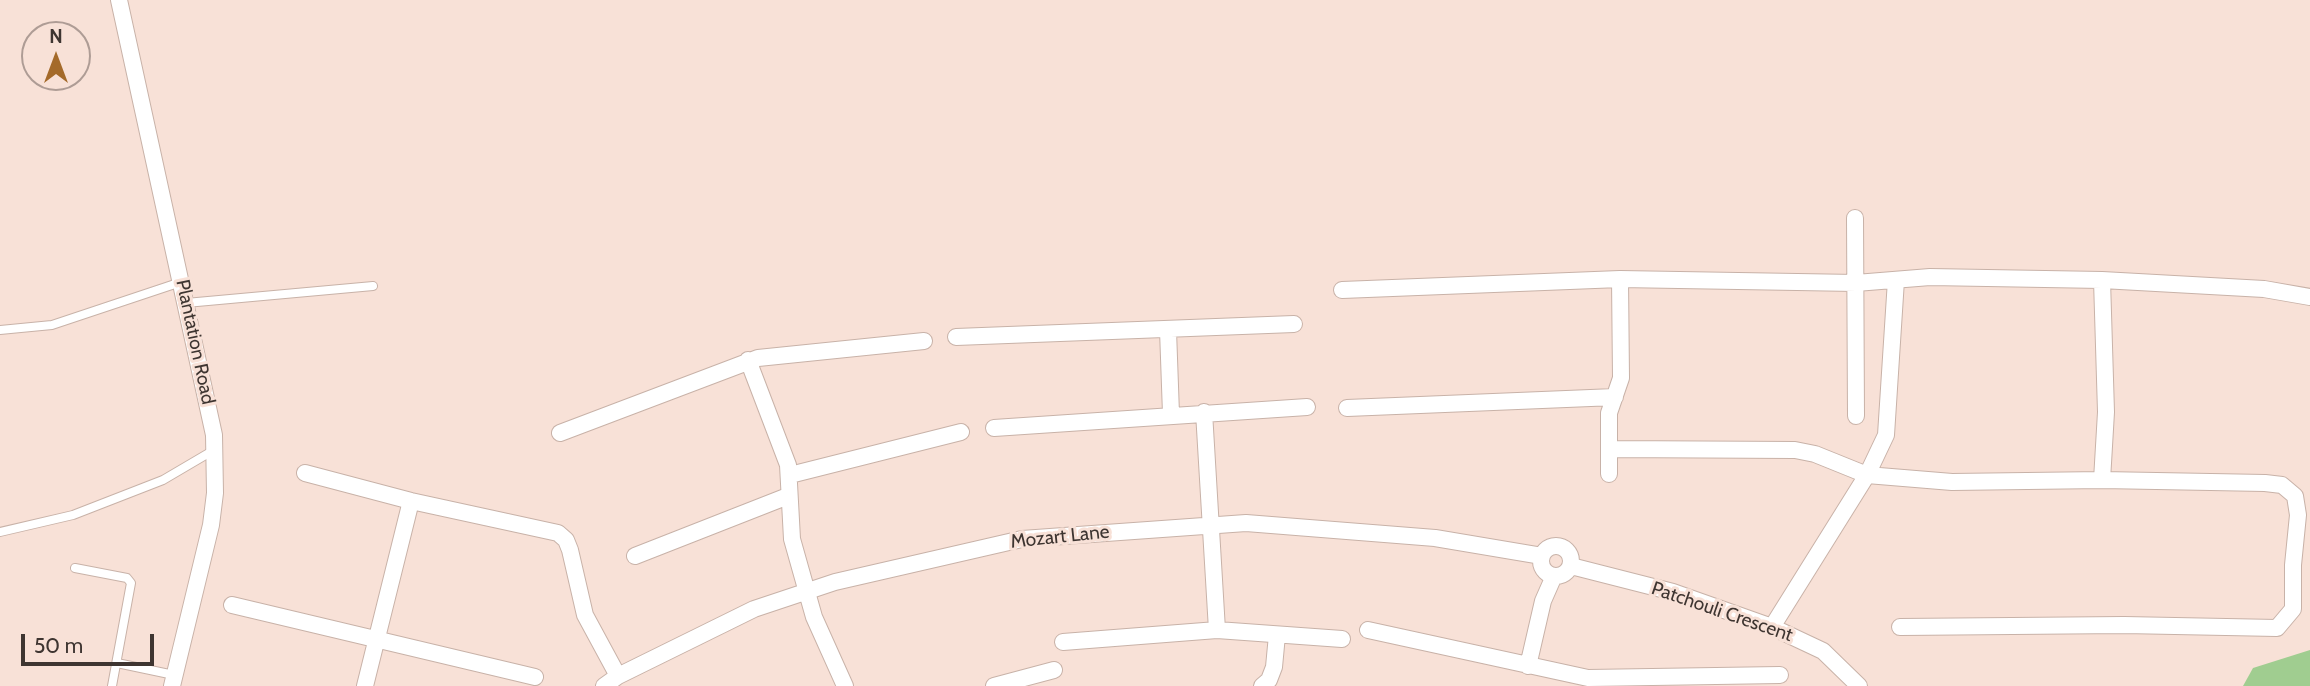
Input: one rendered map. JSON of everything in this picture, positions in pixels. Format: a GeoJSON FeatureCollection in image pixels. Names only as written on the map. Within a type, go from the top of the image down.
{"type":"FeatureCollection","features":[{"type":"Feature","properties":{"kind":"street","name":"Plantation Road"},"geometry":{"type":"LineString","coordinates":[[119,0],[208,396],[215,450],[211,526],[173,681]]}},
{"type":"Feature","properties":{"kind":"street"},"geometry":{"type":"LineString","coordinates":[[1855,218],[1856,416]]}},
{"type":"Feature","properties":{"kind":"street"},"geometry":{"type":"LineString","coordinates":[[1342,290],[1620,279],[1856,283],[1930,277],[2102,280],[2264,289],[2310,297]]}},
{"type":"Feature","properties":{"kind":"street"},"geometry":{"type":"LineString","coordinates":[[1609,474],[1608,417],[1621,378],[1620,279]]}},
{"type":"Feature","properties":{"kind":"street"},"geometry":{"type":"LineString","coordinates":[[1772,627],[1867,475],[1883,443],[1889,420],[1896,280]]}},
{"type":"Feature","properties":{"kind":"street"},"geometry":{"type":"LineString","coordinates":[[2102,280],[2106,412],[2102,480]]}},
{"type":"Feature","properties":{"kind":"street"},"geometry":{"type":"LineString","coordinates":[[956,337],[1294,324]]}},
{"type":"Feature","properties":{"kind":"street"},"geometry":{"type":"LineString","coordinates":[[1168,330],[1171,414]]}},
{"type":"Feature","properties":{"kind":"street"},"geometry":{"type":"LineString","coordinates":[[560,433],[748,360],[791,353],[924,341]]}},
{"type":"Feature","properties":{"kind":"street"},"geometry":{"type":"LineString","coordinates":[[748,360],[790,475],[788,496],[792,539],[820,634],[845,686]]}},
{"type":"Feature","properties":{"kind":"street"},"geometry":{"type":"LineString","coordinates":[[1347,408],[1615,397]]}},
{"type":"Feature","properties":{"kind":"street"},"geometry":{"type":"LineString","coordinates":[[994,428],[1171,414],[1307,407]]}},
{"type":"Feature","properties":{"kind":"street"},"geometry":{"type":"LineString","coordinates":[[1204,412],[1217,631]]}},
{"type":"Feature","properties":{"kind":"street"},"geometry":{"type":"LineString","coordinates":[[790,475],[961,432]]}},
{"type":"Feature","properties":{"kind":"street"},"geometry":{"type":"LineString","coordinates":[[1609,449],[1795,450],[1815,454],[1867,475],[1952,482],[2102,480],[2282,485],[2295,496],[2302,588],[2294,609],[2287,620],[2277,628],[2124,625],[1900,627]]}},
{"type":"Feature","properties":{"kind":"street"},"geometry":{"type":"LineString","coordinates":[[305,473],[411,500],[549,529],[563,536],[570,550],[585,615],[618,676]]}},
{"type":"Feature","properties":{"kind":"street"},"geometry":{"type":"LineString","coordinates":[[635,556],[788,496]]}},
{"type":"Feature","properties":{"kind":"street"},"geometry":{"type":"LineString","coordinates":[[365,686],[411,500]]}},
{"type":"Feature","properties":{"kind":"street","name":"Mozart Lane"},"geometry":{"type":"LineString","coordinates":[[604,686],[618,676],[730,619],[809,590],[1022,539],[1211,524],[1282,525],[1435,538],[1542,556]]}},
{"type":"Feature","properties":{"kind":"street","name":"Patchouli Crescent"},"geometry":{"type":"LineString","coordinates":[[1542,556],[1549,547],[1559,546],[1568,551],[1571,566],[1684,595],[1772,627],[1823,651],[1859,686]]}},
{"type":"Feature","properties":{"kind":"street"},"geometry":{"type":"LineString","coordinates":[[1542,556],[1542,568],[1554,576],[1564,574],[1571,566]]}},
{"type":"Feature","properties":{"kind":"street"},"geometry":{"type":"LineString","coordinates":[[1528,666],[1543,601],[1554,576]]}},
{"type":"Feature","properties":{"kind":"street"},"geometry":{"type":"LineString","coordinates":[[232,605],[535,677]]}},
{"type":"Feature","properties":{"kind":"street"},"geometry":{"type":"LineString","coordinates":[[1368,630],[1588,682],[1780,675]]}},
{"type":"Feature","properties":{"kind":"street"},"geometry":{"type":"LineString","coordinates":[[1063,642],[1217,631],[1342,639]]}},
{"type":"Feature","properties":{"kind":"street"},"geometry":{"type":"LineString","coordinates":[[1262,686],[1269,680],[1275,667],[1277,635]]}},
{"type":"Feature","properties":{"kind":"street"},"geometry":{"type":"LineString","coordinates":[[994,686],[1054,670]]}},
{"type":"Feature","properties":{"kind":"lane"},"geometry":{"type":"LineString","coordinates":[[0,330],[65,321],[181,282]]}},
{"type":"Feature","properties":{"kind":"lane"},"geometry":{"type":"LineString","coordinates":[[186,303],[373,286]]}},
{"type":"Feature","properties":{"kind":"lane"},"geometry":{"type":"LineString","coordinates":[[0,532],[73,515],[163,480],[215,450]]}},
{"type":"Feature","properties":{"kind":"lane"},"geometry":{"type":"LineString","coordinates":[[75,568],[127,578],[131,583],[112,686]]}},
{"type":"Feature","properties":{"kind":"lane"},"geometry":{"type":"LineString","coordinates":[[117,663],[173,681]]}},
{"type":"Feature","properties":{"kind":"green space"},"geometry":{"type":"Polygon","coordinates":[[[2310,650],[2310,686],[2243,686],[2253,668],[2310,650]]]}}]}
